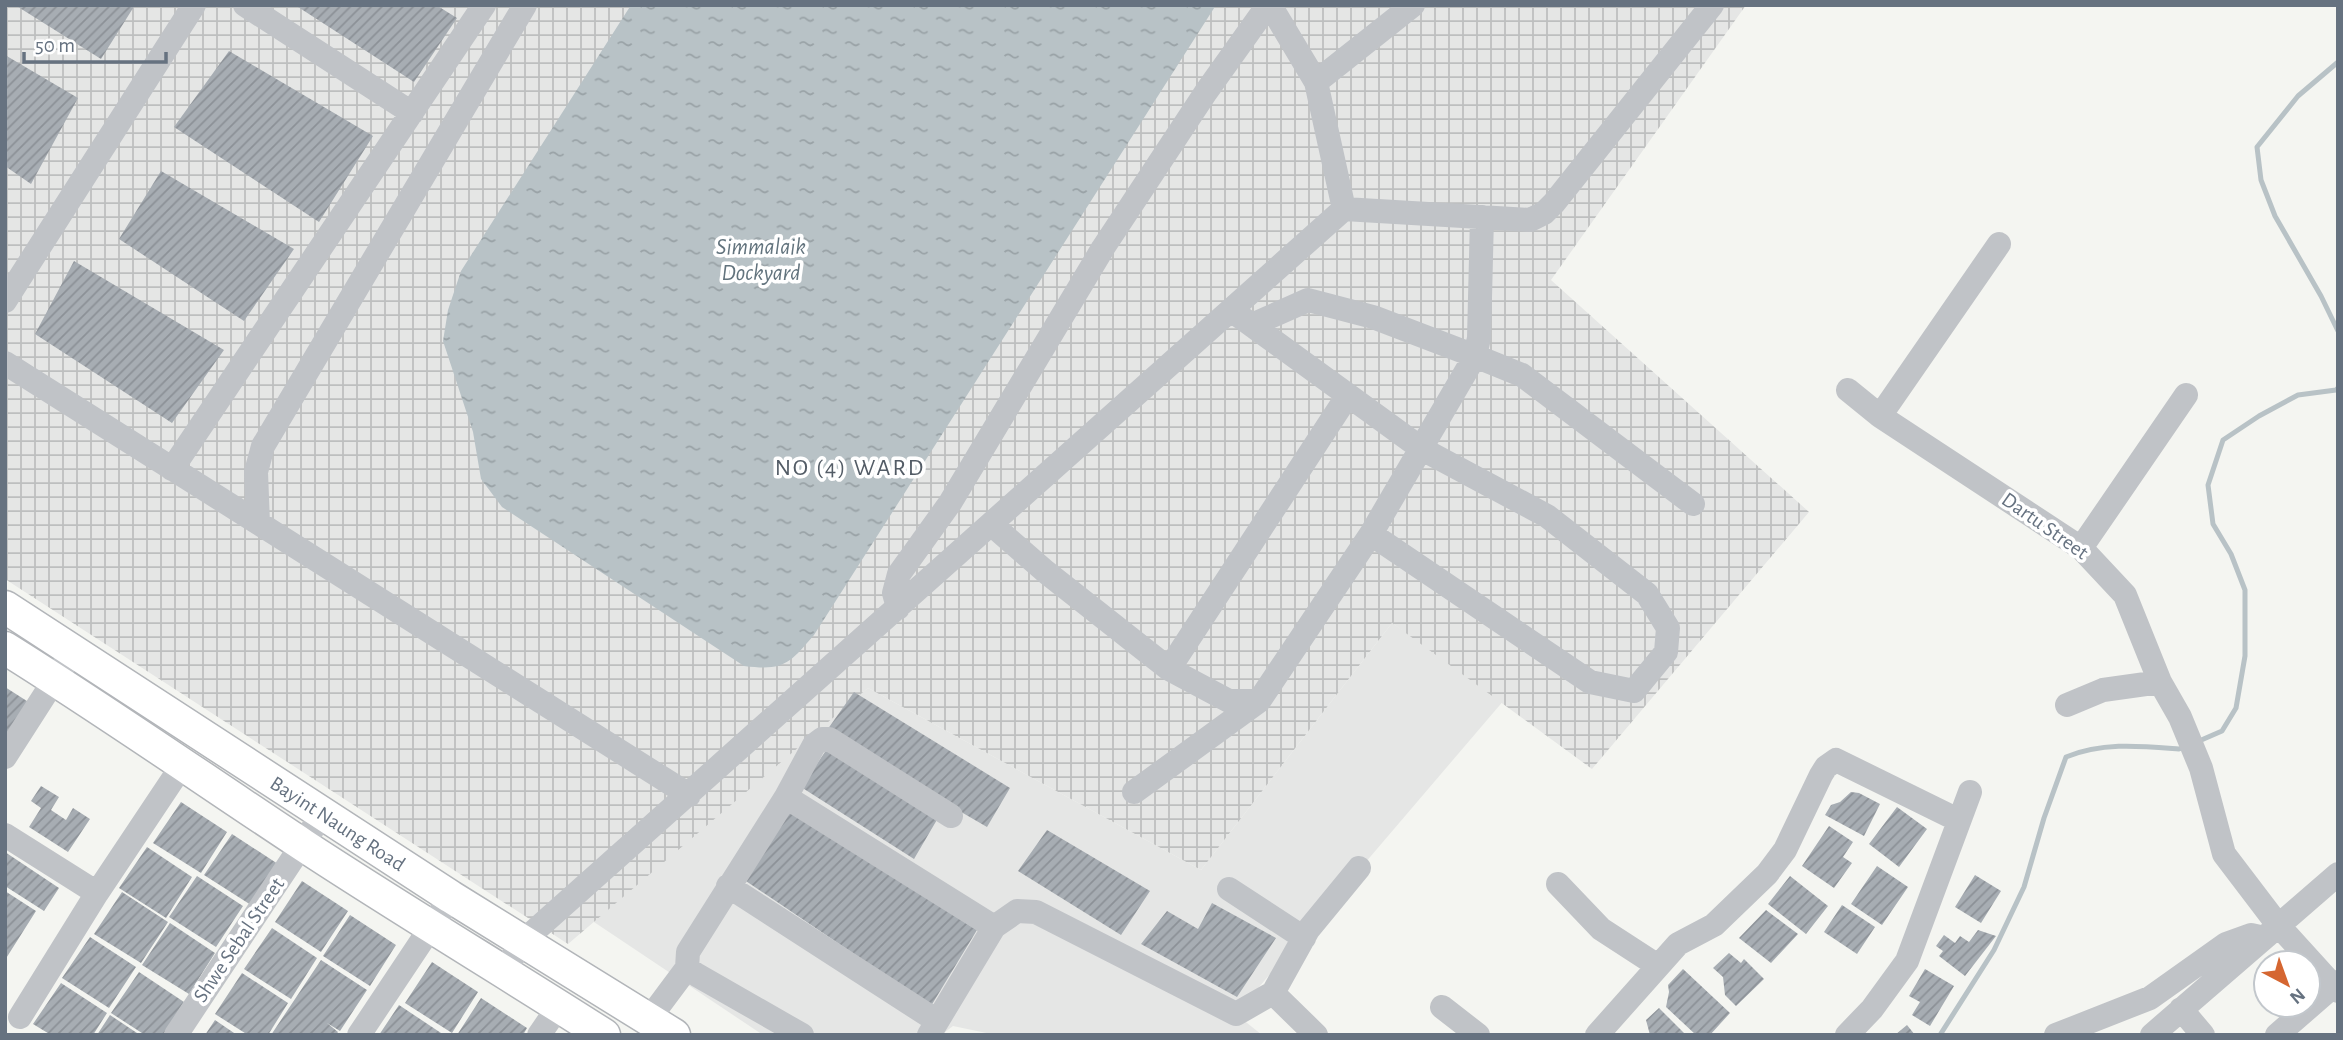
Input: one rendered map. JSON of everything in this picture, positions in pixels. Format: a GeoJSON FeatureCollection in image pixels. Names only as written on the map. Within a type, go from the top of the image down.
{"type":"FeatureCollection","features":[{"type":"Feature","properties":{"kind":"main road","name":"Bayint Naung Road"},"geometry":{"type":"LineString","coordinates":[[5,607],[451,897],[661,1027]]}},
{"type":"Feature","properties":{"kind":"main road","name":"Bayint Naung Road"},"geometry":{"type":"LineString","coordinates":[[5,648],[302,845],[604,1035]]}},
{"type":"Feature","properties":{"kind":"street"},"geometry":{"type":"LineString","coordinates":[[5,301],[194,5]]}},
{"type":"Feature","properties":{"kind":"street"},"geometry":{"type":"LineString","coordinates":[[245,5],[412,113]]}},
{"type":"Feature","properties":{"kind":"street"},"geometry":{"type":"LineString","coordinates":[[172,469],[484,5]]}},
{"type":"Feature","properties":{"kind":"street"},"geometry":{"type":"LineString","coordinates":[[258,523],[256,472],[263,446],[525,5]]}},
{"type":"Feature","properties":{"kind":"street"},"geometry":{"type":"LineString","coordinates":[[898,608],[894,593],[899,574],[950,503],[1103,248],[1206,92],[1269,5],[1316,82],[1344,209]]}},
{"type":"Feature","properties":{"kind":"street"},"geometry":{"type":"LineString","coordinates":[[1316,82],[1413,5]]}},
{"type":"Feature","properties":{"kind":"street"},"geometry":{"type":"LineString","coordinates":[[503,973],[522,942],[1344,209],[1530,220],[1544,213],[1555,203],[1712,5]]}},
{"type":"Feature","properties":{"kind":"street"},"geometry":{"type":"LineString","coordinates":[[1134,792],[1259,701],[1371,534],[1475,356],[1479,338],[1482,217]]}},
{"type":"Feature","properties":{"kind":"street"},"geometry":{"type":"LineString","coordinates":[[1880,416],[1999,244]]}},
{"type":"Feature","properties":{"kind":"street"},"geometry":{"type":"LineString","coordinates":[[1251,325],[1308,300],[1373,317],[1522,375],[1693,504]]}},
{"type":"Feature","properties":{"kind":"street"},"geometry":{"type":"LineString","coordinates":[[1231,310],[1422,449],[1547,516],[1647,594],[1668,628],[1667,652],[1634,691],[1590,682],[1371,534]]}},
{"type":"Feature","properties":{"kind":"street"},"geometry":{"type":"LineString","coordinates":[[5,363],[689,795]]}},
{"type":"Feature","properties":{"kind":"street","name":"Dartu Street"},"geometry":{"type":"LineString","coordinates":[[1848,390],[1880,416],[2081,548],[2125,595],[2160,682],[2180,717],[2201,768],[2224,854],[2270,932]]}},
{"type":"Feature","properties":{"kind":"street"},"geometry":{"type":"LineString","coordinates":[[1169,669],[1348,395]]}},
{"type":"Feature","properties":{"kind":"street"},"geometry":{"type":"LineString","coordinates":[[2081,548],[2186,395]]}},
{"type":"Feature","properties":{"kind":"street"},"geometry":{"type":"LineString","coordinates":[[991,524],[1046,572],[1169,669],[1229,701],[1259,701]]}},
{"type":"Feature","properties":{"kind":"street"},"geometry":{"type":"LineString","coordinates":[[5,757],[73,651]]}},
{"type":"Feature","properties":{"kind":"street"},"geometry":{"type":"LineString","coordinates":[[2067,705],[2103,691],[2160,682]]}},
{"type":"Feature","properties":{"kind":"street"},"geometry":{"type":"LineString","coordinates":[[661,1027],[687,968],[688,951],[786,797],[814,745],[822,739],[829,739],[951,816]]}},
{"type":"Feature","properties":{"kind":"street"},"geometry":{"type":"LineString","coordinates":[[1597,1035],[1678,944],[1714,925],[1767,874],[1785,850],[1821,775],[1836,760],[1958,820]]}},
{"type":"Feature","properties":{"kind":"street"},"geometry":{"type":"LineString","coordinates":[[20,1017],[97,893],[183,764]]}},
{"type":"Feature","properties":{"kind":"street"},"geometry":{"type":"LineString","coordinates":[[1847,1035],[1872,1009],[1907,961],[1970,792]]}},
{"type":"Feature","properties":{"kind":"street"},"geometry":{"type":"LineString","coordinates":[[786,797],[994,928]]}},
{"type":"Feature","properties":{"kind":"street","name":"Shwe Sebal Street"},"geometry":{"type":"LineString","coordinates":[[176,1035],[323,813]]}},
{"type":"Feature","properties":{"kind":"street"},"geometry":{"type":"LineString","coordinates":[[5,835],[97,893]]}},
{"type":"Feature","properties":{"kind":"street"},"geometry":{"type":"LineString","coordinates":[[728,886],[933,1028],[994,928],[1017,911],[1036,912],[1236,1014],[1273,993],[1304,938],[1359,869]]}},
{"type":"Feature","properties":{"kind":"street"},"geometry":{"type":"LineString","coordinates":[[2152,1035],[2338,874]]}},
{"type":"Feature","properties":{"kind":"street"},"geometry":{"type":"LineString","coordinates":[[1558,884],[1601,929],[1658,966]]}},
{"type":"Feature","properties":{"kind":"street"},"geometry":{"type":"LineString","coordinates":[[1229,890],[1304,938]]}},
{"type":"Feature","properties":{"kind":"street"},"geometry":{"type":"LineString","coordinates":[[359,1035],[451,897]]}},
{"type":"Feature","properties":{"kind":"street"},"geometry":{"type":"LineString","coordinates":[[2056,1035],[2150,998],[2227,944],[2250,935],[2270,932],[2336,986],[2277,1035]]}},
{"type":"Feature","properties":{"kind":"street"},"geometry":{"type":"LineString","coordinates":[[687,968],[802,1035]]}},
{"type":"Feature","properties":{"kind":"street"},"geometry":{"type":"LineString","coordinates":[[1273,993],[1316,1035]]}},
{"type":"Feature","properties":{"kind":"street"},"geometry":{"type":"LineString","coordinates":[[540,1035],[559,1006]]}},
{"type":"Feature","properties":{"kind":"street"},"geometry":{"type":"LineString","coordinates":[[2181,1009],[2203,1035]]}},
{"type":"Feature","properties":{"kind":"shaded area"},"geometry":{"type":"Polygon","coordinates":[[[5,5],[1746,5],[1551,280],[1809,512],[1592,769],[1392,623],[1201,870],[868,688],[568,944],[5,579],[5,5]]]}},
{"type":"Feature","properties":{"kind":"shaded area"},"geometry":{"type":"Polygon","coordinates":[[[1392,623],[1505,699],[1236,1014],[1262,1035],[996,1035],[953,1026],[941,1035],[763,1035],[591,920],[868,688],[1201,870],[1392,623]]]}},
{"type":"Feature","properties":{"kind":"water","name":"Simmalaik Dockyard"},"geometry":{"type":"Polygon","coordinates":[[[631,5],[1216,5],[814,635],[791,659],[777,666],[744,666],[502,507],[481,479],[473,432],[443,341],[448,310],[461,271],[631,5]]]}},
{"type":"Feature","properties":{"kind":"building"},"geometry":{"type":"Polygon","coordinates":[[[15,5],[135,5],[101,59],[15,5]]]}},
{"type":"Feature","properties":{"kind":"building"},"geometry":{"type":"Polygon","coordinates":[[[295,5],[436,5],[457,18],[414,82],[295,5]]]}},
{"type":"Feature","properties":{"kind":"building"},"geometry":{"type":"Polygon","coordinates":[[[229,51],[373,136],[319,222],[174,127],[229,51]]]}},
{"type":"Feature","properties":{"kind":"building"},"geometry":{"type":"Polygon","coordinates":[[[5,55],[78,98],[31,184],[5,166],[5,55]]]}},
{"type":"Feature","properties":{"kind":"building"},"geometry":{"type":"Polygon","coordinates":[[[161,171],[294,249],[244,321],[119,239],[161,171]]]}},
{"type":"Feature","properties":{"kind":"building"},"geometry":{"type":"Polygon","coordinates":[[[74,261],[224,350],[172,423],[35,334],[74,261]]]}},
{"type":"Feature","properties":{"kind":"building"},"geometry":{"type":"Polygon","coordinates":[[[5,687],[30,703],[5,742],[5,687]]]}},
{"type":"Feature","properties":{"kind":"building"},"geometry":{"type":"Polygon","coordinates":[[[854,692],[1010,788],[987,827],[825,733],[854,692]]]}},
{"type":"Feature","properties":{"kind":"building"},"geometry":{"type":"Polygon","coordinates":[[[827,749],[938,818],[914,859],[801,787],[827,749]]]}},
{"type":"Feature","properties":{"kind":"building"},"geometry":{"type":"Polygon","coordinates":[[[41,786],[59,797],[51,810],[66,820],[73,808],[90,819],[68,852],[29,827],[41,808],[31,801],[41,786]]]}},
{"type":"Feature","properties":{"kind":"building"},"geometry":{"type":"Polygon","coordinates":[[[1851,792],[1859,793],[1880,804],[1864,836],[1825,815],[1831,805],[1840,802],[1851,792]]]}},
{"type":"Feature","properties":{"kind":"building"},"geometry":{"type":"Polygon","coordinates":[[[181,802],[227,832],[201,873],[153,843],[181,802]]]}},
{"type":"Feature","properties":{"kind":"building"},"geometry":{"type":"Polygon","coordinates":[[[1897,807],[1927,829],[1899,867],[1869,844],[1897,807]]]}},
{"type":"Feature","properties":{"kind":"building"},"geometry":{"type":"Polygon","coordinates":[[[787,809],[977,930],[931,1006],[740,877],[787,809]]]}},
{"type":"Feature","properties":{"kind":"building"},"geometry":{"type":"Polygon","coordinates":[[[1829,826],[1853,842],[1843,857],[1852,863],[1834,888],[1802,866],[1829,826]]]}},
{"type":"Feature","properties":{"kind":"building"},"geometry":{"type":"Polygon","coordinates":[[[1047,830],[1150,891],[1121,935],[1018,871],[1047,830]]]}},
{"type":"Feature","properties":{"kind":"building"},"geometry":{"type":"Polygon","coordinates":[[[232,834],[278,864],[251,905],[204,875],[232,834]]]}},
{"type":"Feature","properties":{"kind":"building"},"geometry":{"type":"Polygon","coordinates":[[[147,847],[192,877],[166,918],[119,888],[147,847]]]}},
{"type":"Feature","properties":{"kind":"building"},"geometry":{"type":"Polygon","coordinates":[[[5,852],[59,888],[44,911],[5,886],[5,852]]]}},
{"type":"Feature","properties":{"kind":"building"},"geometry":{"type":"Polygon","coordinates":[[[1877,866],[1908,887],[1882,925],[1851,904],[1877,866]]]}},
{"type":"Feature","properties":{"kind":"building"},"geometry":{"type":"Polygon","coordinates":[[[1975,875],[2001,891],[1981,923],[1955,907],[1975,875]]]}},
{"type":"Feature","properties":{"kind":"building"},"geometry":{"type":"Polygon","coordinates":[[[197,876],[243,906],[216,947],[169,917],[197,876]]]}},
{"type":"Feature","properties":{"kind":"building"},"geometry":{"type":"Polygon","coordinates":[[[1790,876],[1828,906],[1806,934],[1768,904],[1790,876]]]}},
{"type":"Feature","properties":{"kind":"building"},"geometry":{"type":"Polygon","coordinates":[[[302,881],[348,911],[321,952],[275,922],[302,881]]]}},
{"type":"Feature","properties":{"kind":"building"},"geometry":{"type":"Polygon","coordinates":[[[5,891],[36,911],[5,960],[5,891]]]}},
{"type":"Feature","properties":{"kind":"building"},"geometry":{"type":"Polygon","coordinates":[[[122,892],[168,922],[141,963],[94,934],[122,892]]]}},
{"type":"Feature","properties":{"kind":"building"},"geometry":{"type":"Polygon","coordinates":[[[1212,903],[1276,938],[1237,997],[1141,944],[1167,911],[1198,929],[1212,903]]]}},
{"type":"Feature","properties":{"kind":"building"},"geometry":{"type":"Polygon","coordinates":[[[1842,905],[1875,927],[1857,954],[1824,932],[1842,905]]]}},
{"type":"Feature","properties":{"kind":"building"},"geometry":{"type":"Polygon","coordinates":[[[1766,910],[1798,934],[1771,963],[1739,938],[1766,910]]]}},
{"type":"Feature","properties":{"kind":"building"},"geometry":{"type":"Polygon","coordinates":[[[350,915],[396,945],[370,986],[323,956],[350,915]]]}},
{"type":"Feature","properties":{"kind":"building"},"geometry":{"type":"Polygon","coordinates":[[[170,923],[215,953],[189,994],[142,965],[170,923]]]}},
{"type":"Feature","properties":{"kind":"building"},"geometry":{"type":"Polygon","coordinates":[[[272,928],[317,958],[291,999],[244,969],[272,928]]]}},
{"type":"Feature","properties":{"kind":"building"},"geometry":{"type":"Polygon","coordinates":[[[1978,930],[1996,936],[1965,976],[1939,956],[1943,951],[1936,946],[1944,935],[1955,943],[1960,936],[1969,942],[1978,930]]]}},
{"type":"Feature","properties":{"kind":"building"},"geometry":{"type":"Polygon","coordinates":[[[90,937],[136,967],[109,1008],[62,978],[90,937]]]}},
{"type":"Feature","properties":{"kind":"building"},"geometry":{"type":"Polygon","coordinates":[[[1729,953],[1741,963],[1744,959],[1764,979],[1736,1006],[1725,995],[1723,977],[1713,968],[1729,953]]]}},
{"type":"Feature","properties":{"kind":"building"},"geometry":{"type":"Polygon","coordinates":[[[321,960],[367,990],[340,1031],[327,1023],[338,1032],[336,1035],[271,1035],[321,960]]]}},
{"type":"Feature","properties":{"kind":"building"},"geometry":{"type":"Polygon","coordinates":[[[432,962],[478,992],[452,1033],[405,1003],[432,962]]]}},
{"type":"Feature","properties":{"kind":"building"},"geometry":{"type":"Polygon","coordinates":[[[1683,969],[1730,1013],[1710,1035],[1696,1035],[1666,1007],[1668,985],[1683,969]]]}},
{"type":"Feature","properties":{"kind":"building"},"geometry":{"type":"Polygon","coordinates":[[[1925,969],[1954,986],[1930,1026],[1912,1015],[1920,1002],[1909,996],[1925,969]]]}},
{"type":"Feature","properties":{"kind":"building"},"geometry":{"type":"Polygon","coordinates":[[[139,972],[184,1002],[163,1035],[145,1035],[111,1013],[139,972]]]}},
{"type":"Feature","properties":{"kind":"building"},"geometry":{"type":"Polygon","coordinates":[[[242,973],[288,1003],[268,1035],[248,1035],[215,1014],[242,973]]]}},
{"type":"Feature","properties":{"kind":"building"},"geometry":{"type":"Polygon","coordinates":[[[61,983],[107,1013],[93,1035],[51,1035],[33,1024],[61,983]]]}},
{"type":"Feature","properties":{"kind":"building"},"geometry":{"type":"Polygon","coordinates":[[[481,998],[527,1028],[523,1035],[457,1035],[481,998]]]}},
{"type":"Feature","properties":{"kind":"building"},"geometry":{"type":"Polygon","coordinates":[[[399,1005],[444,1035],[379,1035],[399,1005]]]}},
{"type":"Feature","properties":{"kind":"building"},"geometry":{"type":"Polygon","coordinates":[[[1659,1008],[1686,1035],[1650,1035],[1646,1020],[1659,1008]]]}},
{"type":"Feature","properties":{"kind":"building"},"geometry":{"type":"Polygon","coordinates":[[[110,1015],[140,1035],[97,1035],[110,1015]]]}},
{"type":"Feature","properties":{"kind":"building"},"geometry":{"type":"Polygon","coordinates":[[[215,1020],[237,1035],[205,1035],[215,1020]]]}},
{"type":"Feature","properties":{"kind":"building"},"geometry":{"type":"Polygon","coordinates":[[[1907,1025],[1915,1035],[1895,1035],[1907,1025]]]}},
{"type":"Feature","properties":{"kind":"waterway"},"geometry":{"type":"LineString","coordinates":[[2338,62],[2298,96],[2257,147],[2261,180],[2275,216],[2338,331]]}},
{"type":"Feature","properties":{"kind":"waterway"},"geometry":{"type":"LineString","coordinates":[[2199,741],[2222,731],[2236,708],[2245,656],[2245,590],[2231,554],[2213,524],[2208,485],[2223,440],[2298,395],[2338,388]]}},
{"type":"Feature","properties":{"kind":"waterway"},"geometry":{"type":"LineString","coordinates":[[1940,1035],[1994,950],[2024,887],[2044,818],[2066,757],[2108,747],[2179,749],[2187,746]]}},
{"type":"Feature","properties":{"kind":"district","name":"NO (4) WARD"},"geometry":{"type":"Point","coordinates":[850,468]}}]}
